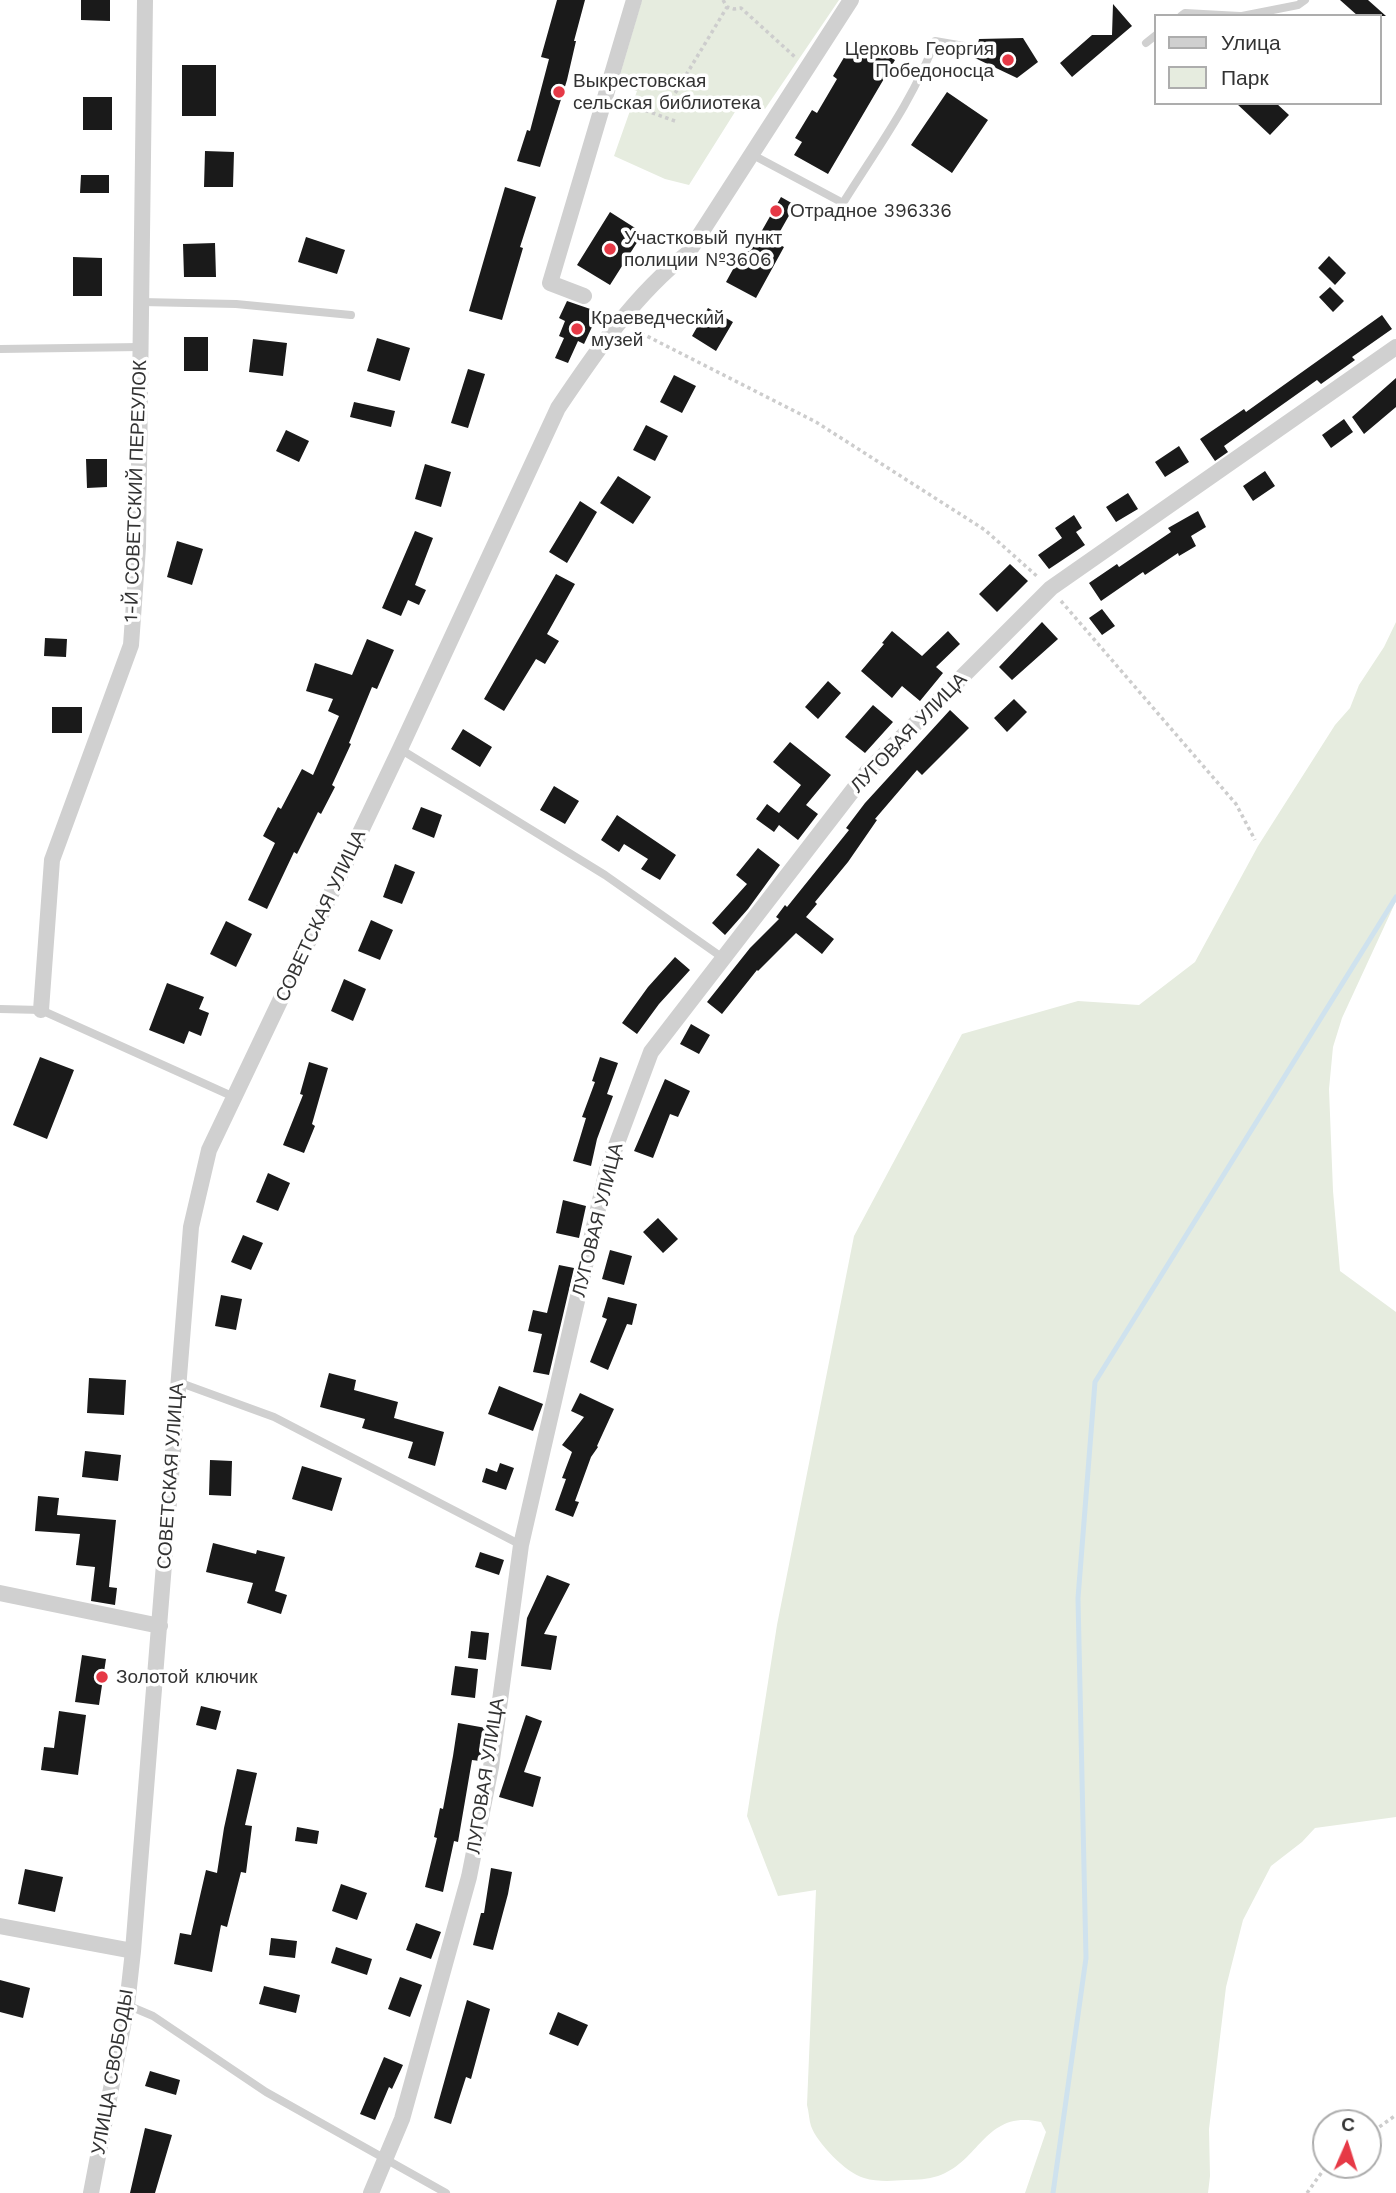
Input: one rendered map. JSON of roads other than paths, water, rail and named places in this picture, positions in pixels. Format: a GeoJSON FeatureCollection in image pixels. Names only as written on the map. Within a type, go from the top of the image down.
{"type":"FeatureCollection","features":[{"type":"Feature","properties":{"kind":"street","name":"1-Й СОВЕТСКИЙ ПЕРЕУЛОК"},"geometry":{"type":"LineString","coordinates":[[40,1010],[52,860],[131,645],[138,547],[145,0]]}},
{"type":"Feature","properties":{"kind":"street"},"geometry":{"type":"LineString","coordinates":[[584,296],[550,283],[635,0]]}},
{"type":"Feature","properties":{"kind":"street","name":"СОВЕТСКАЯ УЛИЦА"},"geometry":{"type":"LineString","coordinates":[[133,1951],[191,1227],[209,1150],[400,749],[558,408],[589,362],[660,275],[688,253],[851,0]]}},
{"type":"Feature","properties":{"kind":"street","name":"ЛУГОВАЯ УЛИЦА"},"geometry":{"type":"LineString","coordinates":[[371,2193],[402,2119],[469,1877],[491,1767],[521,1545],[607,1170],[650,1052],[867,772],[1051,588],[1396,347]]}},
{"type":"Feature","properties":{"kind":"street"},"geometry":{"type":"LineString","coordinates":[[0,1593],[160,1626]]}},
{"type":"Feature","properties":{"kind":"street"},"geometry":{"type":"LineString","coordinates":[[0,1926],[133,1951]]}},
{"type":"Feature","properties":{"kind":"street","name":"УЛИЦА СВОБОДЫ"},"geometry":{"type":"LineString","coordinates":[[91,2193],[127,2005],[133,1951]]}},
{"type":"Feature","properties":{"kind":"lane"},"geometry":{"type":"LineString","coordinates":[[1251,14],[1298,5],[1306,0]]}},
{"type":"Feature","properties":{"kind":"lane"},"geometry":{"type":"LineString","coordinates":[[1184,14],[1204,14]]}},
{"type":"Feature","properties":{"kind":"lane"},"geometry":{"type":"LineString","coordinates":[[1146,43],[1154,37]]}},
{"type":"Feature","properties":{"kind":"lane"},"geometry":{"type":"LineString","coordinates":[[751,153],[843,203],[914,89],[935,41],[964,46]]}},
{"type":"Feature","properties":{"kind":"lane"},"geometry":{"type":"LineString","coordinates":[[141,302],[236,304],[351,315]]}},
{"type":"Feature","properties":{"kind":"lane"},"geometry":{"type":"LineString","coordinates":[[0,349],[140,346]]}},
{"type":"Feature","properties":{"kind":"lane"},"geometry":{"type":"LineString","coordinates":[[400,749],[605,876],[723,958]]}},
{"type":"Feature","properties":{"kind":"lane"},"geometry":{"type":"LineString","coordinates":[[0,1009],[40,1010],[234,1097]]}},
{"type":"Feature","properties":{"kind":"lane"},"geometry":{"type":"LineString","coordinates":[[178,1382],[274,1417],[521,1545]]}},
{"type":"Feature","properties":{"kind":"lane"},"geometry":{"type":"LineString","coordinates":[[127,2005],[153,2016],[266,2092],[446,2193]]}},
{"type":"Feature","properties":{"kind":"waterway"},"geometry":{"type":"LineString","coordinates":[[1053,2193],[1086,1958],[1078,1598],[1095,1382],[1396,897]]}},
{"type":"Feature","properties":{"kind":"place","name":"Церковь Георгия Победоносца"},"geometry":{"type":"Point","coordinates":[1008,60]}},
{"type":"Feature","properties":{"kind":"place","name":"Выкрестовская сельская библиотека"},"geometry":{"type":"Point","coordinates":[559,92]}},
{"type":"Feature","properties":{"kind":"place","name":"Отрадное 396336"},"geometry":{"type":"Point","coordinates":[776,211]}},
{"type":"Feature","properties":{"kind":"place","name":"Участковый пункт полиции №3606"},"geometry":{"type":"Point","coordinates":[610,249]}},
{"type":"Feature","properties":{"kind":"place","name":"Краеведческий музей"},"geometry":{"type":"Point","coordinates":[577,329]}},
{"type":"Feature","properties":{"kind":"place","name":"Золотой ключик"},"geometry":{"type":"Point","coordinates":[102,1677]}}]}
